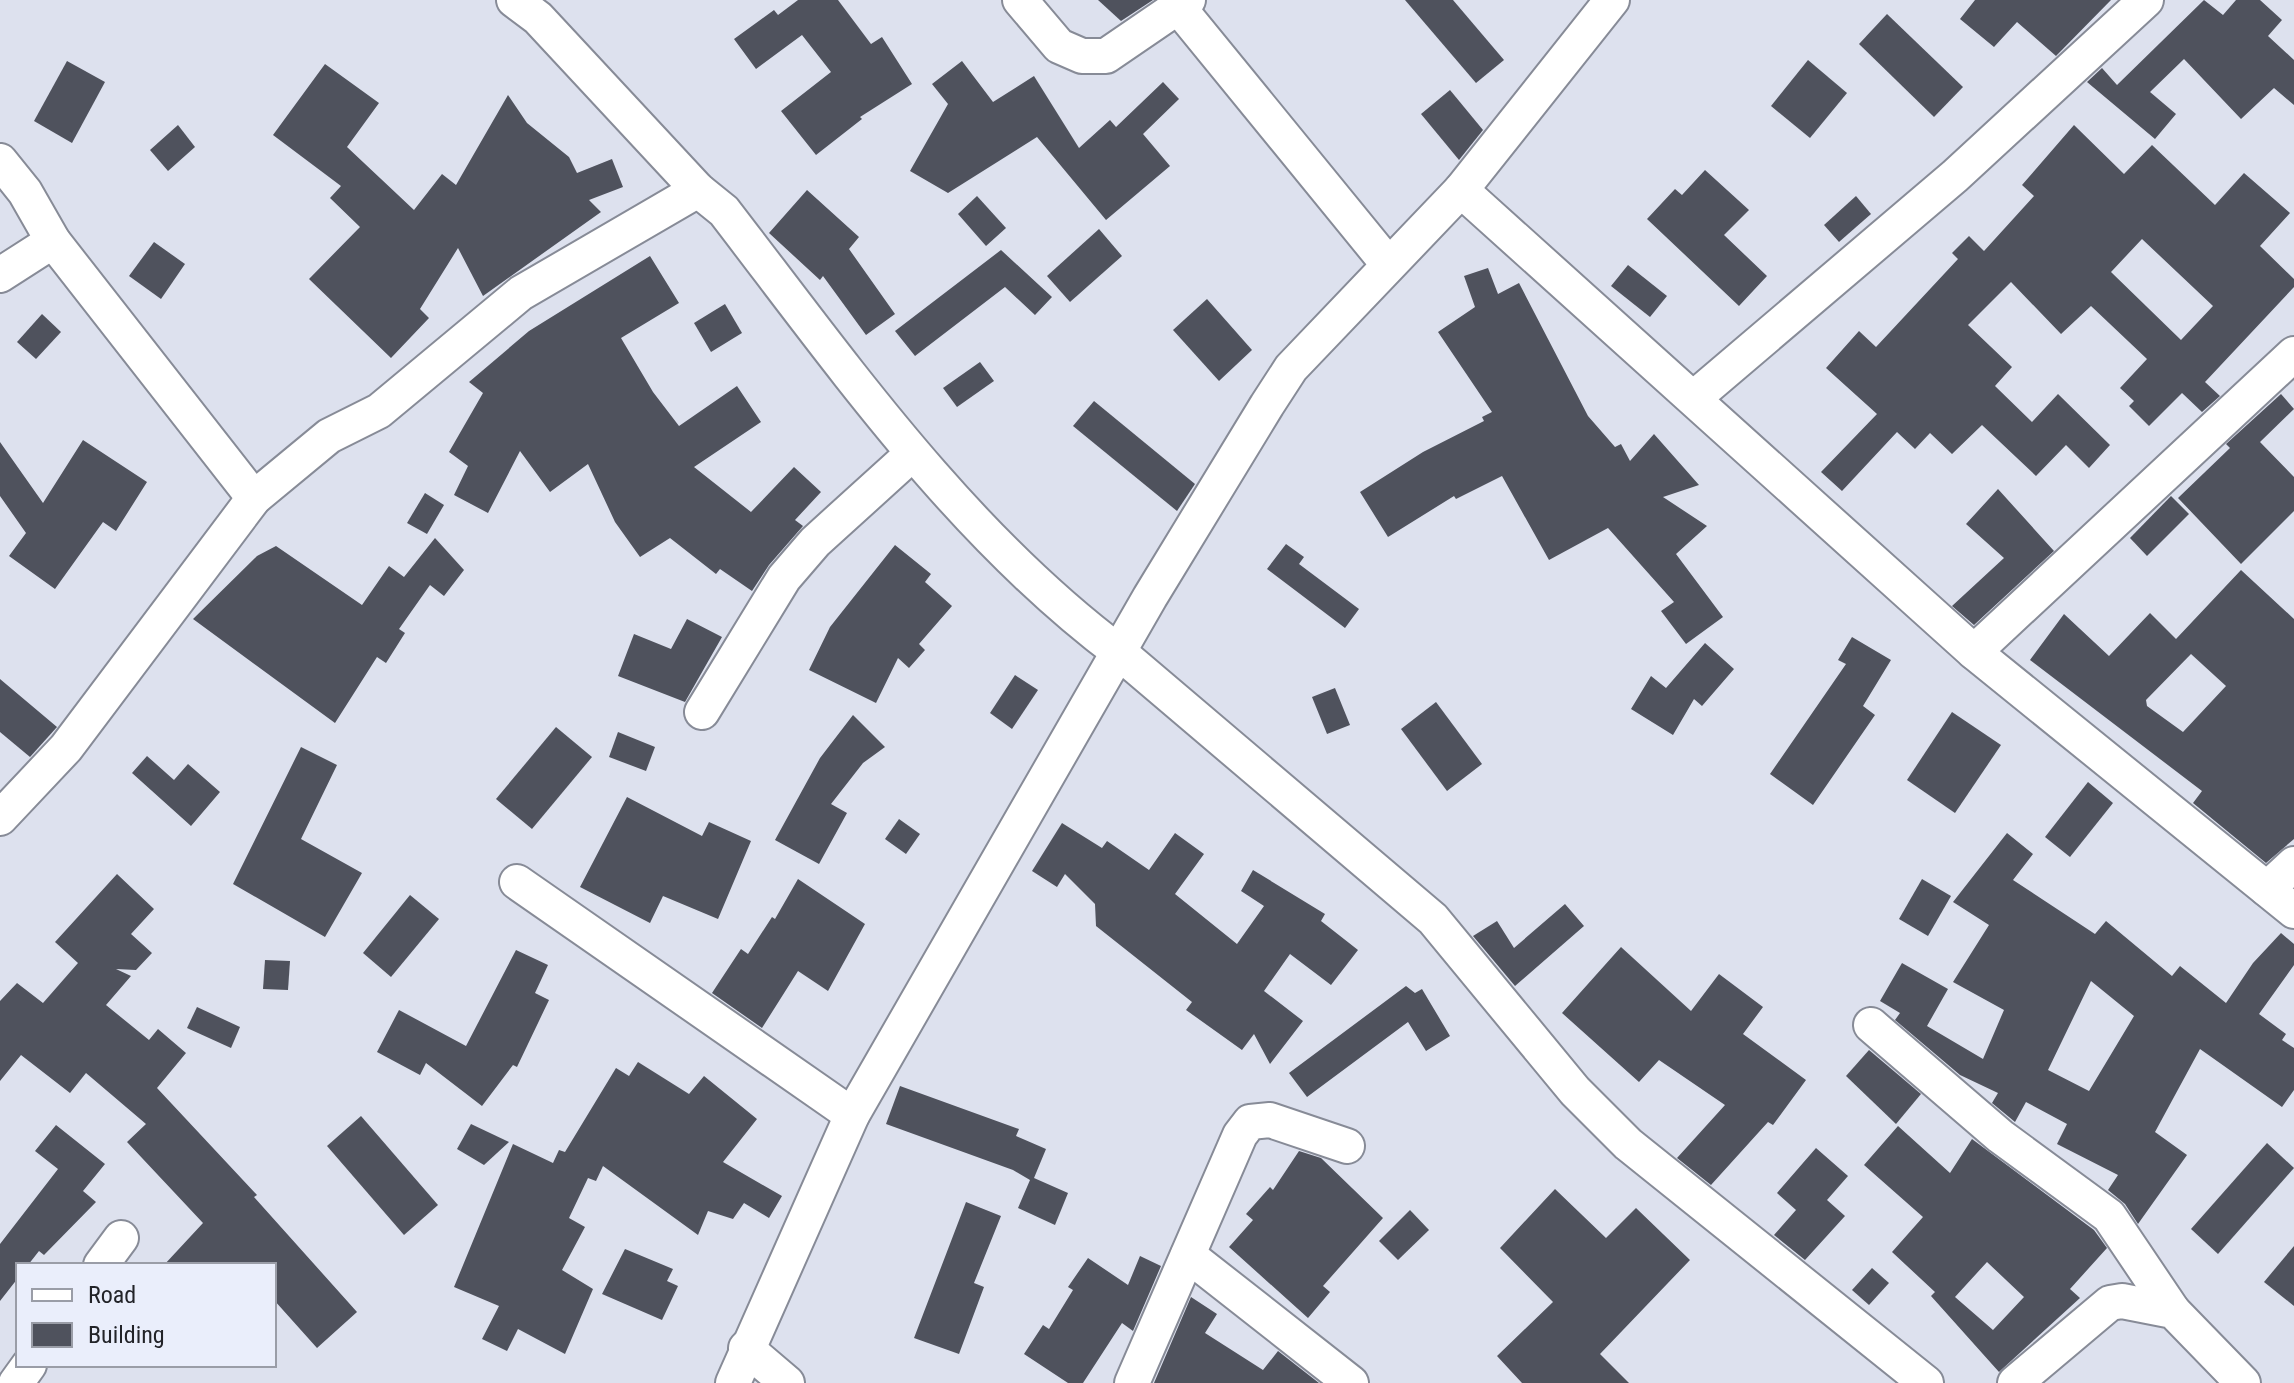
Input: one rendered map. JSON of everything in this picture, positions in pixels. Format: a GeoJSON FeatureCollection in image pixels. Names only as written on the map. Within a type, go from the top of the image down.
{"type":"FeatureCollection","features":[{"type":"Feature","properties":{"kind":"street"},"geometry":{"type":"LineString","coordinates":[[514,0],[538,18],[698,190],[724,211],[912,454],[1072,617],[1120,653],[1433,919],[1575,1091],[1628,1144],[1926,1383]]}},
{"type":"Feature","properties":{"kind":"street"},"geometry":{"type":"LineString","coordinates":[[1020,0],[1059,46],[1082,56],[1106,56],[1183,4],[1388,264]]}},
{"type":"Feature","properties":{"kind":"street"},"geometry":{"type":"LineString","coordinates":[[733,1383],[852,1115],[1150,597],[1291,368],[1461,190],[1612,0]]}},
{"type":"Feature","properties":{"kind":"street"},"geometry":{"type":"LineString","coordinates":[[1694,398],[1955,176],[2146,0]]}},
{"type":"Feature","properties":{"kind":"street"},"geometry":{"type":"LineString","coordinates":[[0,161],[25,192],[53,241],[254,498]]}},
{"type":"Feature","properties":{"kind":"street"},"geometry":{"type":"LineString","coordinates":[[0,818],[66,748],[254,498],[329,436],[379,411],[521,293],[698,190]]}},
{"type":"Feature","properties":{"kind":"street"},"geometry":{"type":"LineString","coordinates":[[1461,190],[1974,652],[2294,911]]}},
{"type":"Feature","properties":{"kind":"street"},"geometry":{"type":"LineString","coordinates":[[0,275],[53,241]]}},
{"type":"Feature","properties":{"kind":"street"},"geometry":{"type":"LineString","coordinates":[[1974,652],[2294,354]]}},
{"type":"Feature","properties":{"kind":"street"},"geometry":{"type":"LineString","coordinates":[[702,712],[784,578],[815,542],[912,454]]}},
{"type":"Feature","properties":{"kind":"street"},"geometry":{"type":"LineString","coordinates":[[1072,617],[1098,689]]}},
{"type":"Feature","properties":{"kind":"street"},"geometry":{"type":"LineString","coordinates":[[2267,889],[2294,864]]}},
{"type":"Feature","properties":{"kind":"street"},"geometry":{"type":"LineString","coordinates":[[517,882],[852,1115]]}},
{"type":"Feature","properties":{"kind":"street"},"geometry":{"type":"LineString","coordinates":[[1871,1025],[2000,1136],[2109,1216],[2173,1311],[2243,1383]]}},
{"type":"Feature","properties":{"kind":"street"},"geometry":{"type":"LineString","coordinates":[[1132,1383],[1240,1135],[1250,1122],[1270,1120],[1347,1146]]}},
{"type":"Feature","properties":{"kind":"street"},"geometry":{"type":"LineString","coordinates":[[102,1263],[121,1238]]}},
{"type":"Feature","properties":{"kind":"street"},"geometry":{"type":"LineString","coordinates":[[1188,1255],[1351,1383]]}},
{"type":"Feature","properties":{"kind":"street"},"geometry":{"type":"LineString","coordinates":[[2015,1383],[2110,1303],[2122,1301],[2173,1311]]}},
{"type":"Feature","properties":{"kind":"street"},"geometry":{"type":"LineString","coordinates":[[746,1348],[787,1383]]}},
{"type":"Feature","properties":{"kind":"building"},"geometry":{"type":"Polygon","coordinates":[[[798,0],[838,0],[871,44],[882,37],[912,84],[860,117],[862,119],[816,155],[781,111],[831,72],[802,35],[756,69],[734,39],[774,10],[778,15],[798,0]]]}},
{"type":"Feature","properties":{"kind":"building"},"geometry":{"type":"Polygon","coordinates":[[[1098,0],[1153,0],[1121,21],[1098,0]]]}},
{"type":"Feature","properties":{"kind":"building"},"geometry":{"type":"Polygon","coordinates":[[[1405,0],[1453,0],[1504,60],[1476,83],[1405,0]]]}},
{"type":"Feature","properties":{"kind":"building"},"geometry":{"type":"Polygon","coordinates":[[[1975,0],[2111,0],[2056,56],[2017,22],[1994,47],[1960,19],[1975,0]]]}},
{"type":"Feature","properties":{"kind":"building"},"geometry":{"type":"Polygon","coordinates":[[[2204,0],[2223,15],[2236,0],[2260,0],[2282,20],[2268,36],[2294,60],[2294,105],[2274,88],[2241,119],[2184,59],[2150,92],[2176,114],[2155,139],[2087,82],[2102,68],[2117,85],[2204,0]]]}},
{"type":"Feature","properties":{"kind":"building"},"geometry":{"type":"Polygon","coordinates":[[[1887,14],[1963,87],[1934,117],[1859,44],[1887,14]]]}},
{"type":"Feature","properties":{"kind":"building"},"geometry":{"type":"Polygon","coordinates":[[[1808,60],[1847,93],[1810,138],[1771,106],[1808,60]]]}},
{"type":"Feature","properties":{"kind":"building"},"geometry":{"type":"Polygon","coordinates":[[[67,61],[105,82],[72,143],[34,121],[67,61]]]}},
{"type":"Feature","properties":{"kind":"building"},"geometry":{"type":"Polygon","coordinates":[[[962,61],[993,102],[1034,76],[1079,148],[1110,120],[1116,127],[1163,82],[1179,99],[1143,134],[1170,166],[1106,220],[1037,137],[948,193],[910,171],[948,104],[932,84],[962,61]]]}},
{"type":"Feature","properties":{"kind":"building"},"geometry":{"type":"Polygon","coordinates":[[[325,64],[379,103],[347,147],[414,210],[442,174],[456,185],[508,95],[527,123],[569,157],[577,173],[612,159],[623,187],[589,200],[601,212],[483,296],[458,248],[420,309],[429,318],[391,358],[309,279],[360,227],[330,198],[341,186],[273,135],[325,64]]]}},
{"type":"Feature","properties":{"kind":"building"},"geometry":{"type":"Polygon","coordinates":[[[1450,90],[1483,130],[1459,160],[1421,114],[1450,90]]]}},
{"type":"Feature","properties":{"kind":"building"},"geometry":{"type":"Polygon","coordinates":[[[178,125],[195,147],[168,171],[150,150],[178,125]]]}},
{"type":"Feature","properties":{"kind":"building"},"geometry":{"type":"Polygon","coordinates":[[[2074,125],[2124,174],[2152,145],[2215,205],[2244,173],[2290,213],[2260,246],[2294,279],[2294,287],[2205,382],[2220,396],[2202,412],[2182,393],[2149,426],[2129,406],[2134,401],[2120,388],[2147,359],[2091,306],[2061,334],[2011,282],[1968,325],[2012,367],[1995,386],[2032,422],[2058,394],[2110,445],[2089,468],[2066,445],[2036,476],[1982,425],[1952,454],[1930,433],[1915,449],[1897,432],[1842,491],[1821,472],[1877,414],[1826,368],[1859,331],[1876,347],[1958,259],[1952,253],[1969,236],[1984,251],[2034,196],[2022,185],[2074,125]],[[2142,239],[2111,272],[2181,340],[2213,306],[2142,239]]]}},
{"type":"Feature","properties":{"kind":"building"},"geometry":{"type":"Polygon","coordinates":[[[1705,170],[1749,210],[1724,235],[1767,276],[1739,306],[1647,219],[1675,189],[1682,195],[1705,170]]]}},
{"type":"Feature","properties":{"kind":"building"},"geometry":{"type":"Polygon","coordinates":[[[807,190],[859,237],[849,249],[895,314],[866,335],[823,276],[820,280],[769,233],[807,190]]]}},
{"type":"Feature","properties":{"kind":"building"},"geometry":{"type":"Polygon","coordinates":[[[977,196],[1006,228],[986,246],[958,214],[977,196]]]}},
{"type":"Feature","properties":{"kind":"building"},"geometry":{"type":"Polygon","coordinates":[[[1856,196],[1871,214],[1839,242],[1824,225],[1856,196]]]}},
{"type":"Feature","properties":{"kind":"building"},"geometry":{"type":"Polygon","coordinates":[[[1099,229],[1122,256],[1070,302],[1047,276],[1099,229]]]}},
{"type":"Feature","properties":{"kind":"building"},"geometry":{"type":"Polygon","coordinates":[[[154,242],[185,264],[161,299],[129,276],[154,242]]]}},
{"type":"Feature","properties":{"kind":"building"},"geometry":{"type":"Polygon","coordinates":[[[1001,250],[1052,297],[1035,315],[1005,287],[915,356],[895,331],[1001,250]]]}},
{"type":"Feature","properties":{"kind":"building"},"geometry":{"type":"Polygon","coordinates":[[[650,256],[679,303],[621,338],[653,392],[679,426],[737,386],[761,422],[694,467],[751,512],[794,467],[821,492],[795,520],[803,526],[769,565],[752,591],[720,569],[716,574],[670,538],[640,557],[615,522],[588,464],[550,492],[520,451],[488,513],[454,495],[468,466],[449,452],[483,393],[469,382],[529,331],[650,256]]]}},
{"type":"Feature","properties":{"kind":"building"},"geometry":{"type":"Polygon","coordinates":[[[1628,265],[1667,296],[1650,317],[1611,286],[1628,265]]]}},
{"type":"Feature","properties":{"kind":"building"},"geometry":{"type":"Polygon","coordinates":[[[1488,268],[1498,294],[1519,283],[1588,416],[1615,447],[1621,444],[1630,461],[1654,434],[1699,485],[1663,497],[1707,526],[1676,554],[1723,617],[1686,644],[1661,611],[1674,602],[1608,528],[1549,560],[1502,476],[1456,499],[1454,496],[1388,537],[1360,492],[1423,452],[1484,421],[1482,417],[1492,412],[1438,332],[1475,307],[1464,276],[1488,268]]]}},
{"type":"Feature","properties":{"kind":"building"},"geometry":{"type":"Polygon","coordinates":[[[1207,299],[1252,350],[1219,381],[1173,330],[1207,299]]]}},
{"type":"Feature","properties":{"kind":"building"},"geometry":{"type":"Polygon","coordinates":[[[725,304],[742,333],[711,352],[694,323],[725,304]]]}},
{"type":"Feature","properties":{"kind":"building"},"geometry":{"type":"Polygon","coordinates":[[[42,314],[61,332],[36,359],[17,342],[42,314]]]}},
{"type":"Feature","properties":{"kind":"building"},"geometry":{"type":"Polygon","coordinates":[[[980,362],[994,381],[957,407],[943,388],[980,362]]]}},
{"type":"Feature","properties":{"kind":"building"},"geometry":{"type":"Polygon","coordinates":[[[2281,394],[2294,409],[2260,442],[2294,477],[2294,511],[2241,564],[2178,498],[2230,448],[2226,444],[2281,394]]]}},
{"type":"Feature","properties":{"kind":"building"},"geometry":{"type":"Polygon","coordinates":[[[1094,401],[1195,484],[1177,511],[1073,426],[1094,401]]]}},
{"type":"Feature","properties":{"kind":"building"},"geometry":{"type":"Polygon","coordinates":[[[83,440],[147,482],[116,531],[103,522],[55,589],[9,556],[26,533],[0,496],[0,442],[43,503],[83,440]]]}},
{"type":"Feature","properties":{"kind":"building"},"geometry":{"type":"Polygon","coordinates":[[[1998,489],[2054,551],[1974,625],[1952,606],[2004,558],[1966,524],[1998,489]]]}},
{"type":"Feature","properties":{"kind":"building"},"geometry":{"type":"Polygon","coordinates":[[[425,493],[444,505],[427,534],[407,523],[425,493]]]}},
{"type":"Feature","properties":{"kind":"building"},"geometry":{"type":"Polygon","coordinates":[[[2171,496],[2189,514],[2147,556],[2130,538],[2171,496]]]}},
{"type":"Feature","properties":{"kind":"building"},"geometry":{"type":"Polygon","coordinates":[[[435,538],[464,570],[444,596],[430,585],[399,629],[405,633],[386,663],[377,657],[335,723],[193,619],[257,556],[276,546],[362,605],[389,566],[404,577],[435,538]]]}},
{"type":"Feature","properties":{"kind":"building"},"geometry":{"type":"Polygon","coordinates":[[[1286,544],[1304,557],[1299,564],[1359,609],[1345,628],[1267,569],[1286,544]]]}},
{"type":"Feature","properties":{"kind":"building"},"geometry":{"type":"Polygon","coordinates":[[[895,545],[931,574],[925,582],[952,606],[919,644],[925,650],[909,668],[898,658],[876,703],[809,670],[830,627],[895,545]]]}},
{"type":"Feature","properties":{"kind":"building"},"geometry":{"type":"Polygon","coordinates":[[[2241,570],[2294,619],[2294,839],[2266,863],[2193,803],[2202,791],[2030,660],[2064,614],[2109,656],[2150,613],[2176,639],[2241,570]],[[2191,654],[2146,700],[2147,706],[2183,732],[2226,686],[2191,654]]]}},
{"type":"Feature","properties":{"kind":"building"},"geometry":{"type":"Polygon","coordinates":[[[687,619],[722,637],[685,702],[618,676],[634,634],[671,649],[687,619]]]}},
{"type":"Feature","properties":{"kind":"building"},"geometry":{"type":"Polygon","coordinates":[[[1852,637],[1891,660],[1863,706],[1875,715],[1813,805],[1770,774],[1846,664],[1838,660],[1852,637]]]}},
{"type":"Feature","properties":{"kind":"building"},"geometry":{"type":"Polygon","coordinates":[[[1705,643],[1734,669],[1702,706],[1694,699],[1673,735],[1631,709],[1651,676],[1666,688],[1705,643]]]}},
{"type":"Feature","properties":{"kind":"building"},"geometry":{"type":"Polygon","coordinates":[[[1015,675],[1038,690],[1012,729],[990,713],[1015,675]]]}},
{"type":"Feature","properties":{"kind":"building"},"geometry":{"type":"Polygon","coordinates":[[[0,679],[57,727],[30,757],[0,732],[0,679]]]}},
{"type":"Feature","properties":{"kind":"building"},"geometry":{"type":"Polygon","coordinates":[[[1335,688],[1350,725],[1327,734],[1312,697],[1335,688]]]}},
{"type":"Feature","properties":{"kind":"building"},"geometry":{"type":"Polygon","coordinates":[[[1436,702],[1482,764],[1447,791],[1401,729],[1436,702]]]}},
{"type":"Feature","properties":{"kind":"building"},"geometry":{"type":"Polygon","coordinates":[[[1952,712],[2001,745],[1955,813],[1907,780],[1952,712]]]}},
{"type":"Feature","properties":{"kind":"building"},"geometry":{"type":"Polygon","coordinates":[[[853,715],[885,747],[863,763],[831,804],[847,813],[819,864],[775,840],[820,758],[853,715]]]}},
{"type":"Feature","properties":{"kind":"building"},"geometry":{"type":"Polygon","coordinates":[[[556,727],[592,757],[532,829],[496,799],[556,727]]]}},
{"type":"Feature","properties":{"kind":"building"},"geometry":{"type":"Polygon","coordinates":[[[618,732],[655,747],[646,771],[609,757],[618,732]]]}},
{"type":"Feature","properties":{"kind":"building"},"geometry":{"type":"Polygon","coordinates":[[[301,747],[337,765],[301,839],[362,873],[325,937],[233,884],[301,747]]]}},
{"type":"Feature","properties":{"kind":"building"},"geometry":{"type":"Polygon","coordinates":[[[147,756],[174,780],[188,764],[220,792],[191,826],[132,773],[147,756]]]}},
{"type":"Feature","properties":{"kind":"building"},"geometry":{"type":"Polygon","coordinates":[[[2088,782],[2113,803],[2070,857],[2045,837],[2088,782]]]}},
{"type":"Feature","properties":{"kind":"building"},"geometry":{"type":"Polygon","coordinates":[[[627,797],[702,836],[709,822],[751,841],[718,919],[663,896],[650,923],[580,887],[627,797]]]}},
{"type":"Feature","properties":{"kind":"building"},"geometry":{"type":"Polygon","coordinates":[[[899,819],[920,834],[906,854],[885,839],[899,819]]]}},
{"type":"Feature","properties":{"kind":"building"},"geometry":{"type":"Polygon","coordinates":[[[1062,823],[1102,848],[1107,841],[1149,870],[1175,833],[1204,854],[1175,894],[1237,944],[1264,906],[1241,891],[1253,870],[1325,914],[1321,921],[1358,950],[1331,985],[1290,954],[1264,991],[1303,1021],[1270,1064],[1254,1034],[1242,1050],[1186,1010],[1192,1002],[1096,926],[1095,904],[1065,874],[1057,887],[1032,871],[1062,823]]]}},
{"type":"Feature","properties":{"kind":"building"},"geometry":{"type":"Polygon","coordinates":[[[2007,833],[2033,854],[2013,880],[2095,934],[2106,921],[2172,976],[2180,966],[2226,1003],[2253,963],[2281,933],[2294,944],[2294,965],[2259,1014],[2286,1034],[2282,1040],[2294,1048],[2294,1090],[2282,1107],[2200,1049],[2155,1132],[2187,1155],[2138,1224],[2125,1204],[2108,1190],[2118,1175],[2057,1144],[2067,1124],[2026,1102],[2015,1122],[1992,1103],[1998,1093],[1960,1075],[1895,1020],[1900,1013],[1880,1001],[1902,963],[1948,989],[1927,1026],[1983,1059],[2004,1010],[1953,982],[1989,925],[1953,902],[2007,833]],[[2091,981],[2048,1070],[2089,1091],[2134,1016],[2091,981]]]}},
{"type":"Feature","properties":{"kind":"building"},"geometry":{"type":"Polygon","coordinates":[[[117,874],[154,909],[131,934],[152,953],[136,970],[116,969],[131,976],[106,1005],[149,1040],[158,1029],[186,1053],[157,1088],[257,1195],[254,1197],[357,1312],[317,1348],[276,1302],[276,1263],[166,1263],[203,1223],[127,1142],[146,1124],[86,1073],[70,1093],[21,1055],[0,1081],[0,1001],[17,983],[43,1003],[78,963],[55,942],[117,874]]]}},
{"type":"Feature","properties":{"kind":"building"},"geometry":{"type":"Polygon","coordinates":[[[798,879],[865,924],[828,991],[798,971],[762,1028],[712,993],[741,949],[748,954],[772,917],[775,919],[798,879]]]}},
{"type":"Feature","properties":{"kind":"building"},"geometry":{"type":"Polygon","coordinates":[[[1922,879],[1951,896],[1928,936],[1899,919],[1922,879]]]}},
{"type":"Feature","properties":{"kind":"building"},"geometry":{"type":"Polygon","coordinates":[[[410,895],[439,919],[391,977],[363,953],[410,895]]]}},
{"type":"Feature","properties":{"kind":"building"},"geometry":{"type":"Polygon","coordinates":[[[1565,904],[1584,926],[1515,986],[1473,936],[1497,921],[1514,948],[1565,904]]]}},
{"type":"Feature","properties":{"kind":"building"},"geometry":{"type":"Polygon","coordinates":[[[1621,947],[1691,1011],[1719,974],[1763,1007],[1743,1034],[1806,1080],[1773,1125],[1768,1122],[1711,1185],[1677,1158],[1725,1105],[1659,1060],[1639,1082],[1562,1013],[1621,947]]]}},
{"type":"Feature","properties":{"kind":"building"},"geometry":{"type":"Polygon","coordinates":[[[516,950],[548,965],[535,993],[549,1000],[517,1067],[513,1065],[482,1106],[426,1063],[420,1075],[377,1052],[399,1010],[466,1046],[516,950]]]}},
{"type":"Feature","properties":{"kind":"building"},"geometry":{"type":"Polygon","coordinates":[[[265,960],[290,961],[288,990],[263,989],[265,960]]]}},
{"type":"Feature","properties":{"kind":"building"},"geometry":{"type":"Polygon","coordinates":[[[1406,986],[1415,993],[1422,989],[1450,1036],[1426,1051],[1408,1022],[1307,1097],[1289,1073],[1406,986]]]}},
{"type":"Feature","properties":{"kind":"building"},"geometry":{"type":"Polygon","coordinates":[[[197,1007],[240,1027],[231,1048],[187,1028],[197,1007]]]}},
{"type":"Feature","properties":{"kind":"building"},"geometry":{"type":"Polygon","coordinates":[[[1869,1050],[1921,1094],[1896,1124],[1846,1076],[1869,1050]]]}},
{"type":"Feature","properties":{"kind":"building"},"geometry":{"type":"Polygon","coordinates":[[[638,1062],[689,1094],[704,1076],[757,1119],[723,1162],[782,1196],[769,1218],[744,1203],[733,1219],[708,1211],[698,1235],[603,1166],[596,1181],[588,1178],[569,1218],[585,1227],[562,1270],[593,1289],[565,1354],[518,1329],[507,1351],[482,1339],[499,1306],[454,1287],[513,1144],[553,1163],[559,1150],[565,1152],[616,1068],[629,1076],[638,1062]]]}},
{"type":"Feature","properties":{"kind":"building"},"geometry":{"type":"Polygon","coordinates":[[[900,1086],[1019,1129],[1016,1136],[1046,1149],[1034,1178],[1068,1193],[1055,1225],[1018,1208],[1030,1180],[1013,1170],[886,1124],[900,1086]]]}},
{"type":"Feature","properties":{"kind":"building"},"geometry":{"type":"Polygon","coordinates":[[[361,1116],[438,1205],[404,1235],[327,1146],[361,1116]]]}},
{"type":"Feature","properties":{"kind":"building"},"geometry":{"type":"Polygon","coordinates":[[[471,1124],[509,1142],[484,1165],[457,1149],[471,1124]]]}},
{"type":"Feature","properties":{"kind":"building"},"geometry":{"type":"Polygon","coordinates":[[[56,1125],[105,1164],[83,1191],[96,1202],[44,1255],[39,1251],[30,1263],[16,1263],[16,1281],[0,1301],[0,1244],[58,1169],[35,1151],[56,1125]]]}},
{"type":"Feature","properties":{"kind":"building"},"geometry":{"type":"Polygon","coordinates":[[[1898,1126],[1950,1173],[1972,1139],[2094,1230],[2107,1248],[2070,1289],[2080,1298],[1999,1372],[1931,1296],[1935,1292],[1892,1252],[1923,1217],[1864,1165],[1898,1126]],[[1987,1262],[1955,1297],[1993,1330],[2024,1297],[1987,1262]]]}},
{"type":"Feature","properties":{"kind":"building"},"geometry":{"type":"Polygon","coordinates":[[[2267,1143],[2294,1168],[2218,1254],[2191,1229],[2267,1143]]]}},
{"type":"Feature","properties":{"kind":"building"},"geometry":{"type":"Polygon","coordinates":[[[1816,1148],[1848,1176],[1827,1200],[1845,1216],[1805,1260],[1774,1235],[1796,1210],[1777,1193],[1816,1148]]]}},
{"type":"Feature","properties":{"kind":"building"},"geometry":{"type":"Polygon","coordinates":[[[1299,1151],[1321,1158],[1383,1218],[1323,1286],[1330,1292],[1308,1318],[1229,1247],[1253,1220],[1246,1214],[1270,1187],[1273,1190],[1299,1151]]]}},
{"type":"Feature","properties":{"kind":"building"},"geometry":{"type":"Polygon","coordinates":[[[1555,1189],[1606,1238],[1636,1208],[1690,1260],[1600,1354],[1629,1383],[1522,1383],[1497,1356],[1553,1302],[1500,1248],[1555,1189]]]}},
{"type":"Feature","properties":{"kind":"building"},"geometry":{"type":"Polygon","coordinates":[[[966,1202],[1001,1216],[974,1283],[984,1287],[959,1354],[914,1338],[966,1202]]]}},
{"type":"Feature","properties":{"kind":"building"},"geometry":{"type":"Polygon","coordinates":[[[1410,1210],[1429,1230],[1398,1260],[1379,1241],[1410,1210]]]}},
{"type":"Feature","properties":{"kind":"building"},"geometry":{"type":"Polygon","coordinates":[[[2294,1246],[2294,1306],[2264,1282],[2294,1246]]]}},
{"type":"Feature","properties":{"kind":"building"},"geometry":{"type":"Polygon","coordinates":[[[625,1249],[673,1269],[667,1281],[678,1286],[662,1320],[602,1294],[625,1249]]]}},
{"type":"Feature","properties":{"kind":"building"},"geometry":{"type":"Polygon","coordinates":[[[1140,1256],[1161,1266],[1133,1331],[1122,1323],[1083,1383],[1068,1383],[1024,1354],[1043,1325],[1049,1329],[1073,1290],[1068,1287],[1088,1258],[1128,1285],[1140,1256]]]}},
{"type":"Feature","properties":{"kind":"building"},"geometry":{"type":"Polygon","coordinates":[[[1872,1268],[1889,1283],[1869,1305],[1852,1290],[1872,1268]]]}},
{"type":"Feature","properties":{"kind":"building"},"geometry":{"type":"Polygon","coordinates":[[[1191,1297],[1217,1314],[1205,1333],[1263,1370],[1278,1351],[1319,1383],[1154,1383],[1191,1297]]]}}]}
